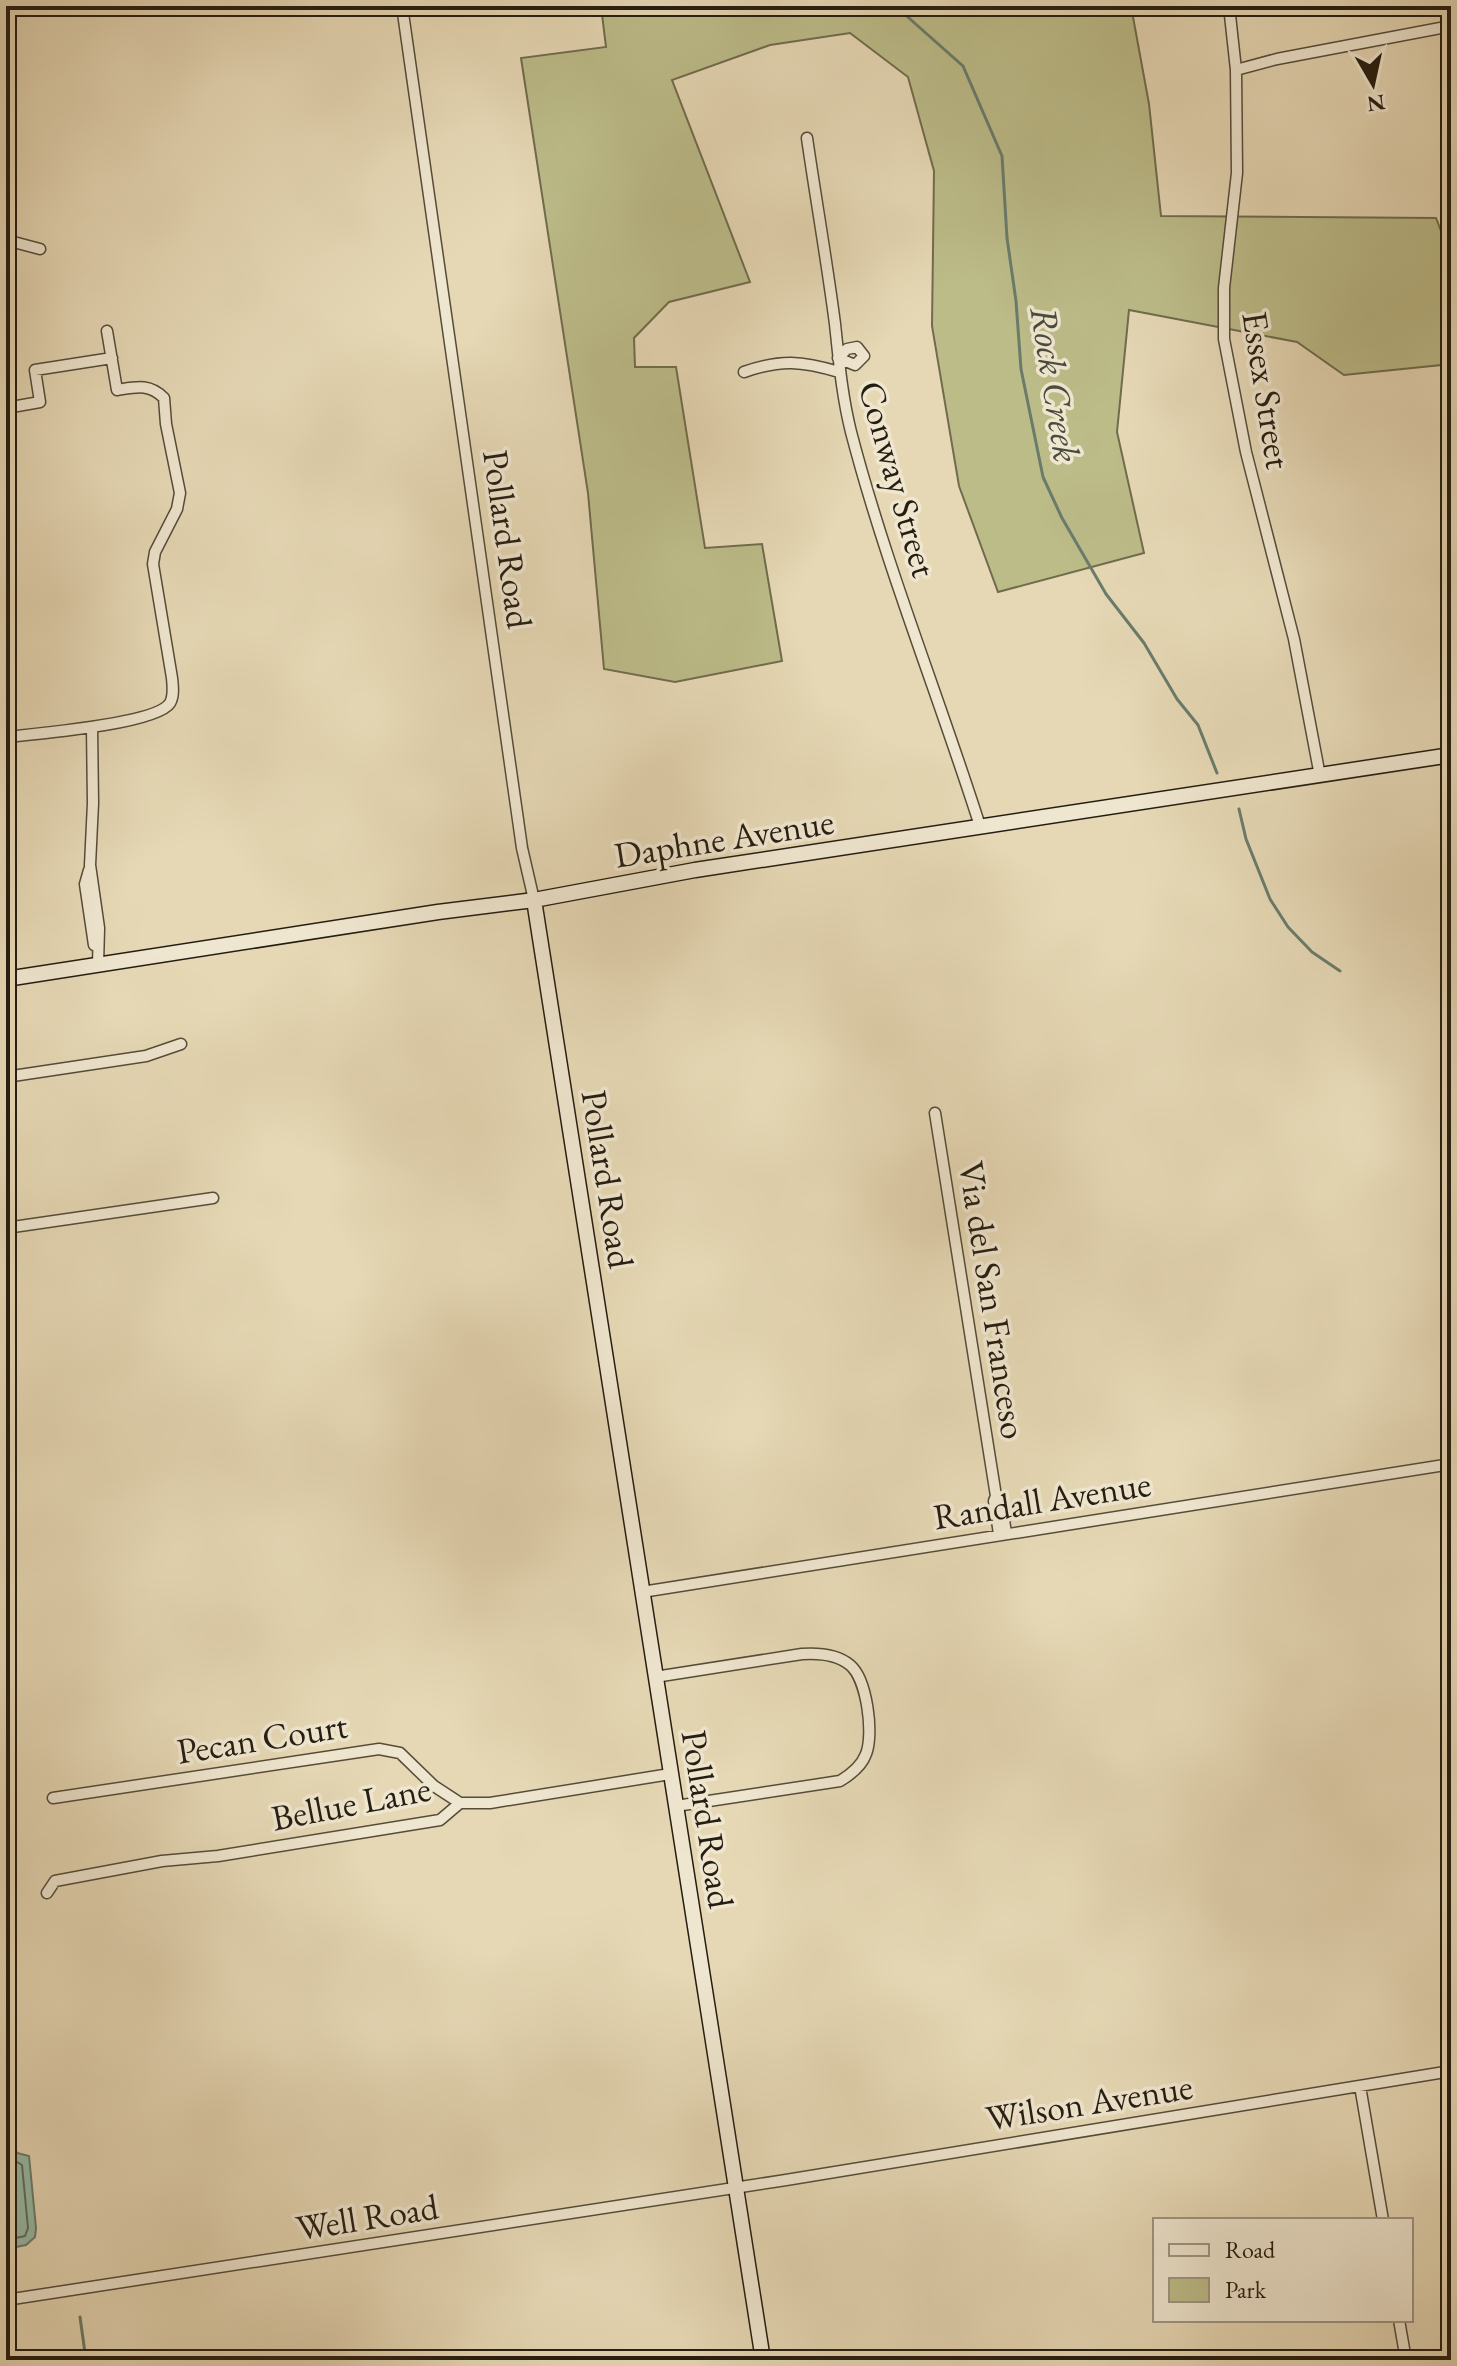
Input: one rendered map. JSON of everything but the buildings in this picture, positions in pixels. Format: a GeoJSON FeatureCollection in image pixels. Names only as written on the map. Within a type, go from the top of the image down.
{"type":"FeatureCollection","features":[{"type":"Feature","properties":{"kind":"street","name":"Pollard Road"},"geometry":{"type":"LineString","coordinates":[[402,6],[522,848],[534,900],[763,2360]]}},
{"type":"Feature","properties":{"kind":"street","name":"Essex Street"},"geometry":{"type":"LineString","coordinates":[[1229,6],[1236,70],[1237,173],[1224,288],[1224,339],[1246,452],[1294,639],[1320,776]]}},
{"type":"Feature","properties":{"kind":"street"},"geometry":{"type":"LineString","coordinates":[[1236,70],[1277,59],[1451,26]]}},
{"type":"Feature","properties":{"kind":"street","name":"Conway Street"},"geometry":{"type":"LineString","coordinates":[[807,138],[839,372],[852,434],[980,826]]}},
{"type":"Feature","properties":{"kind":"street"},"geometry":{"type":"LineString","coordinates":[[6,240],[40,249]]}},
{"type":"Feature","properties":{"kind":"street"},"geometry":{"type":"LineString","coordinates":[[6,737],[92,727],[162,711],[170,702],[173,690],[153,564],[155,552],[177,509],[180,493],[164,398],[155,389],[144,386],[117,390],[107,331]]}},
{"type":"Feature","properties":{"kind":"street"},"geometry":{"type":"LineString","coordinates":[[6,408],[40,402],[35,370],[112,358]]}},
{"type":"Feature","properties":{"kind":"street"},"geometry":{"type":"LineString","coordinates":[[744,372],[765,364],[787,362],[809,363],[839,372]]}},
{"type":"Feature","properties":{"kind":"street"},"geometry":{"type":"LineString","coordinates":[[92,727],[90,865],[99,928],[98,964]]}},
{"type":"Feature","properties":{"kind":"street","name":"Daphne Avenue"},"geometry":{"type":"LineString","coordinates":[[6,979],[534,900],[695,870],[1451,755]]}},
{"type":"Feature","properties":{"kind":"street"},"geometry":{"type":"LineString","coordinates":[[6,1077],[146,1056],[181,1044]]}},
{"type":"Feature","properties":{"kind":"street","name":"Via del San Franceso"},"geometry":{"type":"LineString","coordinates":[[935,1113],[996,1496],[1001,1501],[1003,1534]]}},
{"type":"Feature","properties":{"kind":"street"},"geometry":{"type":"LineString","coordinates":[[6,1228],[213,1198]]}},
{"type":"Feature","properties":{"kind":"street","name":"Randall Avenue"},"geometry":{"type":"LineString","coordinates":[[642,1592],[1451,1464]]}},
{"type":"Feature","properties":{"kind":"street"},"geometry":{"type":"LineString","coordinates":[[655,1677],[824,1653],[850,1664],[861,1679],[866,1704],[869,1730],[866,1755],[850,1775],[840,1781],[676,1806]]}},
{"type":"Feature","properties":{"kind":"street","name":"Pecan Court"},"geometry":{"type":"LineString","coordinates":[[53,1798],[379,1749],[400,1753],[434,1786],[460,1803]]}},
{"type":"Feature","properties":{"kind":"street","name":"Bellue Lane"},"geometry":{"type":"LineString","coordinates":[[47,1893],[55,1881],[162,1861],[218,1856],[440,1820],[460,1803],[490,1803],[670,1774]]}},
{"type":"Feature","properties":{"kind":"street","name":"Wilson Avenue"},"geometry":{"type":"LineString","coordinates":[[735,2187],[1451,2071]]}},
{"type":"Feature","properties":{"kind":"street"},"geometry":{"type":"LineString","coordinates":[[1360,2086],[1383,2218]]}},
{"type":"Feature","properties":{"kind":"street","name":"Well Road"},"geometry":{"type":"LineString","coordinates":[[6,2300],[735,2187]]}},
{"type":"Feature","properties":{"kind":"street"},"geometry":{"type":"LineString","coordinates":[[1399,2322],[1406,2360]]}},
{"type":"Feature","properties":{"kind":"green space"},"geometry":{"type":"Polygon","coordinates":[[[601,6],[1131,6],[1149,104],[1161,216],[1436,218],[1451,257],[1451,364],[1344,375],[1297,342],[1129,310],[1117,432],[1144,553],[998,592],[959,486],[932,326],[934,171],[908,77],[850,33],[770,45],[672,80],[750,282],[669,302],[634,338],[635,367],[676,367],[705,548],[762,544],[782,661],[675,682],[604,669],[588,493],[521,58],[606,47],[601,6]]]}},
{"type":"Feature","properties":{"kind":"water"},"geometry":{"type":"Polygon","coordinates":[[[6,2143],[13,2143],[17,2153],[29,2156],[36,2228],[35,2237],[26,2245],[6,2249],[6,2143]]]}},
{"type":"Feature","properties":{"kind":"waterway","name":"Rock Creek"},"geometry":{"type":"LineString","coordinates":[[882,6],[901,11],[963,66],[1002,156],[1021,369],[1043,477],[1062,518],[1106,594],[1144,643],[1177,699],[1198,725],[1217,773]]}},
{"type":"Feature","properties":{"kind":"waterway","name":"Rock Creek"},"geometry":{"type":"LineString","coordinates":[[1239,809],[1246,839],[1270,899],[1288,927],[1312,952],[1340,971]]}},
{"type":"Feature","properties":{"kind":"waterway"},"geometry":{"type":"LineString","coordinates":[[80,2317],[86,2360]]}}]}
